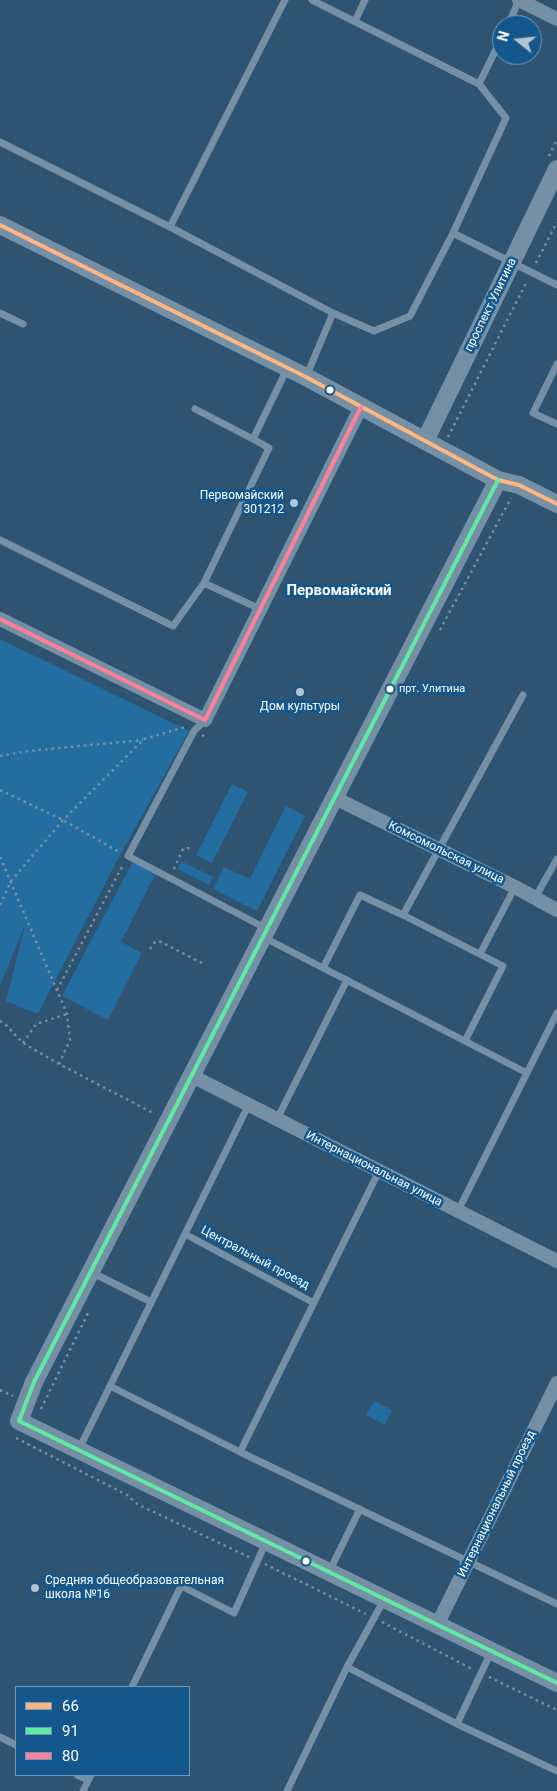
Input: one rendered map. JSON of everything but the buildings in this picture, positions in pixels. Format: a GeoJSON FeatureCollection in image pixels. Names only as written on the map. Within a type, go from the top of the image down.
{"type":"FeatureCollection","features":[{"type":"Feature","properties":{"kind":"street"},"geometry":{"type":"LineString","coordinates":[[519,0],[557,19]]}},
{"type":"Feature","properties":{"kind":"street","name":"проспект Улитина"},"geometry":{"type":"LineString","coordinates":[[425,441],[557,169]]}},
{"type":"Feature","properties":{"kind":"street"},"geometry":{"type":"LineString","coordinates":[[1,229],[306,377],[498,480],[519,485],[557,504]]}},
{"type":"Feature","properties":{"kind":"street"},"geometry":{"type":"LineString","coordinates":[[0,619],[205,720],[361,407]]}},
{"type":"Feature","properties":{"kind":"street"},"geometry":{"type":"LineString","coordinates":[[498,480],[34,1382],[19,1421],[557,1683]]}},
{"type":"Feature","properties":{"kind":"street","name":"Комсомольская улица"},"geometry":{"type":"LineString","coordinates":[[335,798],[515,887],[557,910]]}},
{"type":"Feature","properties":{"kind":"street","name":"Интернациональная улица"},"geometry":{"type":"LineString","coordinates":[[192,1076],[557,1261]]}},
{"type":"Feature","properties":{"kind":"street","name":"Интернациональный проезд"},"geometry":{"type":"LineString","coordinates":[[437,1625],[557,1383]]}},
{"type":"Feature","properties":{"kind":"lane"},"geometry":{"type":"LineString","coordinates":[[170,227],[285,0]]}},
{"type":"Feature","properties":{"kind":"lane"},"geometry":{"type":"LineString","coordinates":[[0,142],[170,227],[333,313],[374,331],[410,316],[453,233],[506,118],[480,84],[312,0]]}},
{"type":"Feature","properties":{"kind":"lane"},"geometry":{"type":"LineString","coordinates":[[354,21],[365,0]]}},
{"type":"Feature","properties":{"kind":"lane"},"geometry":{"type":"LineString","coordinates":[[512,15],[519,0]]}},
{"type":"Feature","properties":{"kind":"lane"},"geometry":{"type":"LineString","coordinates":[[480,84],[492,58]]}},
{"type":"Feature","properties":{"kind":"lane"},"geometry":{"type":"LineString","coordinates":[[453,233],[557,285]]}},
{"type":"Feature","properties":{"kind":"lane"},"geometry":{"type":"LineString","coordinates":[[0,313],[23,324]]}},
{"type":"Feature","properties":{"kind":"lane"},"geometry":{"type":"LineString","coordinates":[[306,377],[333,313]]}},
{"type":"Feature","properties":{"kind":"lane"},"geometry":{"type":"LineString","coordinates":[[557,364],[533,412],[557,424]]}},
{"type":"Feature","properties":{"kind":"lane"},"geometry":{"type":"LineString","coordinates":[[253,439],[287,369]]}},
{"type":"Feature","properties":{"kind":"lane"},"geometry":{"type":"LineString","coordinates":[[0,540],[173,626],[204,583],[269,448],[195,410]]}},
{"type":"Feature","properties":{"kind":"lane"},"geometry":{"type":"LineString","coordinates":[[204,583],[260,609]]}},
{"type":"Feature","properties":{"kind":"lane"},"geometry":{"type":"LineString","coordinates":[[403,915],[523,695]]}},
{"type":"Feature","properties":{"kind":"lane"},"geometry":{"type":"LineString","coordinates":[[205,720],[194,731],[128,856],[324,968],[527,1073]]}},
{"type":"Feature","properties":{"kind":"lane"},"geometry":{"type":"LineString","coordinates":[[535,898],[557,859]]}},
{"type":"Feature","properties":{"kind":"lane"},"geometry":{"type":"LineString","coordinates":[[480,954],[515,887]]}},
{"type":"Feature","properties":{"kind":"lane"},"geometry":{"type":"LineString","coordinates":[[324,968],[360,895],[480,954],[503,966],[465,1041]]}},
{"type":"Feature","properties":{"kind":"lane"},"geometry":{"type":"LineString","coordinates":[[277,1119],[347,980]]}},
{"type":"Feature","properties":{"kind":"lane"},"geometry":{"type":"LineString","coordinates":[[458,1211],[557,1013]]}},
{"type":"Feature","properties":{"kind":"lane"},"geometry":{"type":"LineString","coordinates":[[78,1450],[249,1104]]}},
{"type":"Feature","properties":{"kind":"lane"},"geometry":{"type":"LineString","coordinates":[[240,1452],[379,1171]]}},
{"type":"Feature","properties":{"kind":"lane","name":"Центральный проезд"},"geometry":{"type":"LineString","coordinates":[[185,1234],[314,1303]]}},
{"type":"Feature","properties":{"kind":"lane"},"geometry":{"type":"LineString","coordinates":[[90,1272],[151,1302]]}},
{"type":"Feature","properties":{"kind":"lane"},"geometry":{"type":"LineString","coordinates":[[110,1386],[240,1452],[557,1604]]}},
{"type":"Feature","properties":{"kind":"lane"},"geometry":{"type":"LineString","coordinates":[[329,1572],[360,1509]]}},
{"type":"Feature","properties":{"kind":"lane"},"geometry":{"type":"LineString","coordinates":[[132,1686],[180,1586],[234,1613],[266,1541]]}},
{"type":"Feature","properties":{"kind":"lane"},"geometry":{"type":"LineString","coordinates":[[287,1791],[347,1667],[384,1599]]}},
{"type":"Feature","properties":{"kind":"lane"},"geometry":{"type":"LineString","coordinates":[[457,1724],[492,1651]]}},
{"type":"Feature","properties":{"kind":"lane"},"geometry":{"type":"LineString","coordinates":[[347,1667],[457,1724],[557,1771]]}},
{"type":"Feature","properties":{"kind":"lane"},"geometry":{"type":"LineString","coordinates":[[0,1737],[15,1744]]}},
{"type":"Feature","properties":{"kind":"lane"},"geometry":{"type":"LineString","coordinates":[[83,1791],[90,1777]]}},
{"type":"Feature","properties":{"kind":"path"},"geometry":{"type":"LineString","coordinates":[[448,439],[557,222]]}},
{"type":"Feature","properties":{"kind":"path"},"geometry":{"type":"LineString","coordinates":[[438,632],[513,494]]}},
{"type":"Feature","properties":{"kind":"path"},"geometry":{"type":"LineString","coordinates":[[0,756],[28,751],[144,739],[205,720]]}},
{"type":"Feature","properties":{"kind":"path"},"geometry":{"type":"LineString","coordinates":[[0,905],[11,881],[62,820],[144,739]]}},
{"type":"Feature","properties":{"kind":"path"},"geometry":{"type":"LineString","coordinates":[[0,790],[112,847]]}},
{"type":"Feature","properties":{"kind":"path"},"geometry":{"type":"LineString","coordinates":[[169,878],[184,849],[190,848]]}},
{"type":"Feature","properties":{"kind":"path"},"geometry":{"type":"LineString","coordinates":[[57,990],[128,856]]}},
{"type":"Feature","properties":{"kind":"path"},"geometry":{"type":"LineString","coordinates":[[0,857],[67,1014],[70,1040],[59,1064]]}},
{"type":"Feature","properties":{"kind":"path"},"geometry":{"type":"LineString","coordinates":[[150,949],[155,942],[159,941],[204,964]]}},
{"type":"Feature","properties":{"kind":"path"},"geometry":{"type":"LineString","coordinates":[[23,1043],[36,1024],[67,1014]]}},
{"type":"Feature","properties":{"kind":"path"},"geometry":{"type":"LineString","coordinates":[[0,1021],[23,1043],[168,1121]]}},
{"type":"Feature","properties":{"kind":"path"},"geometry":{"type":"LineString","coordinates":[[39,1414],[89,1312]]}},
{"type":"Feature","properties":{"kind":"path"},"geometry":{"type":"LineString","coordinates":[[0,1390],[15,1397]]}},
{"type":"Feature","properties":{"kind":"path"},"geometry":{"type":"LineString","coordinates":[[16,1438],[127,1494],[137,1504],[258,1561],[557,1710]]}},
{"type":"Feature","properties":{"kind":"shaded area"},"geometry":{"type":"Polygon","coordinates":[[[0,639],[189,731],[121,853],[38,1014],[6,1001],[25,925],[0,986],[0,639]]]}},
{"type":"Feature","properties":{"kind":"shaded area"},"geometry":{"type":"Polygon","coordinates":[[[232,784],[248,792],[212,863],[196,855],[232,784]]]}},
{"type":"Feature","properties":{"kind":"shaded area"},"geometry":{"type":"Polygon","coordinates":[[[286,806],[305,816],[257,911],[213,889],[224,867],[250,879],[286,806]]]}},
{"type":"Feature","properties":{"kind":"shaded area"},"geometry":{"type":"Polygon","coordinates":[[[133,861],[156,873],[121,942],[142,953],[108,1020],[62,996],[133,861]]]}},
{"type":"Feature","properties":{"kind":"shaded area"},"geometry":{"type":"Polygon","coordinates":[[[181,861],[213,877],[209,885],[178,869],[181,861]]]}},
{"type":"Feature","properties":{"kind":"shaded area"},"geometry":{"type":"Polygon","coordinates":[[[374,1401],[392,1410],[385,1425],[366,1415],[374,1401]]]}},
{"type":"Feature","properties":{"kind":"transit line","name":"66"},"geometry":{"type":"LineString","coordinates":[[0,225],[306,377],[498,480],[519,485],[557,504]]}},
{"type":"Feature","properties":{"kind":"transit line","name":"80"},"geometry":{"type":"LineString","coordinates":[[0,619],[205,720],[361,407]]}},
{"type":"Feature","properties":{"kind":"transit line","name":"91"},"geometry":{"type":"LineString","coordinates":[[498,480],[34,1382],[19,1421],[557,1683]]}},
{"type":"Feature","properties":{"kind":"place","name":"Первомайский 301212"},"geometry":{"type":"Point","coordinates":[294,503]}},
{"type":"Feature","properties":{"kind":"place","name":"прт. Улитина"},"geometry":{"type":"Point","coordinates":[390,689]}},
{"type":"Feature","properties":{"kind":"place","name":"Дом культуры"},"geometry":{"type":"Point","coordinates":[300,692]}},
{"type":"Feature","properties":{"kind":"place","name":"Средняя общеобразовательная школа №16"},"geometry":{"type":"Point","coordinates":[35,1588]}},
{"type":"Feature","properties":{"kind":"district","name":"Первомайский"},"geometry":{"type":"Point","coordinates":[339,591]}}]}
